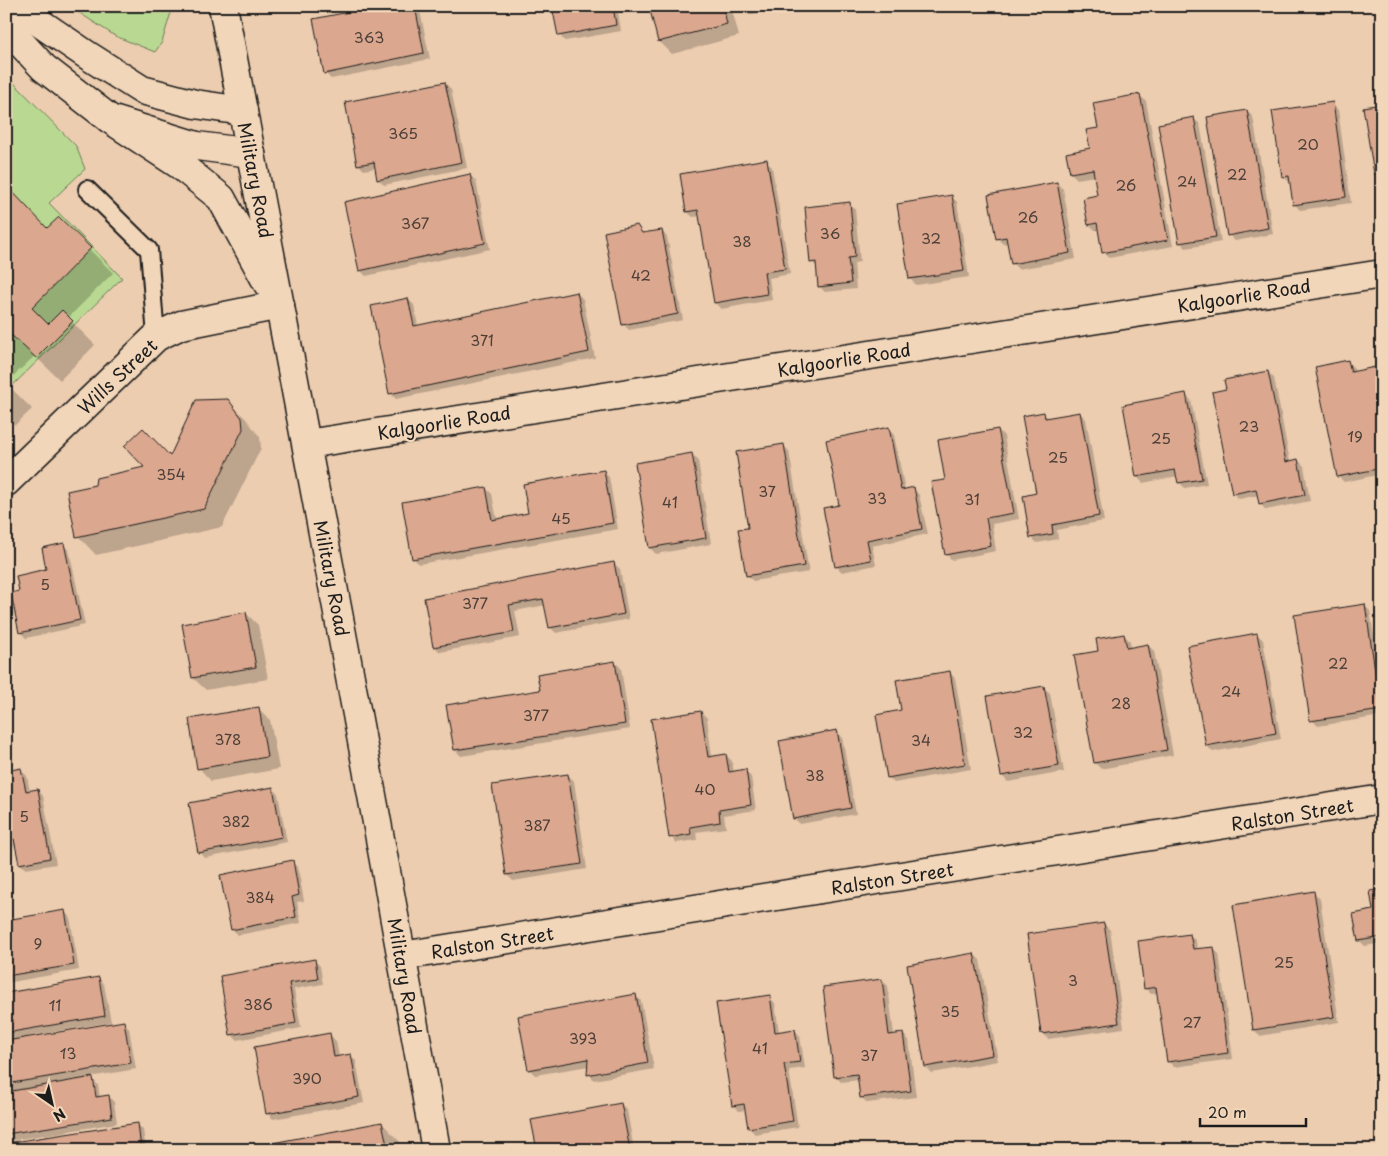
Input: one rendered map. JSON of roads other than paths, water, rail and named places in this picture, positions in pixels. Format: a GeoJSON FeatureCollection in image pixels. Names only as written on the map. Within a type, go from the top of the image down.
{"type":"FeatureCollection","features":[{"type":"Feature","properties":{"kind":"street"},"geometry":{"type":"LineString","coordinates":[[20,6],[37,21],[86,55],[142,90],[195,104],[243,111]]}},
{"type":"Feature","properties":{"kind":"street","name":"Military Road"},"geometry":{"type":"LineString","coordinates":[[223,6],[307,444],[436,1150]]}},
{"type":"Feature","properties":{"kind":"street"},"geometry":{"type":"LineString","coordinates":[[6,27],[44,68],[110,119],[180,164],[221,198],[280,305]]}},
{"type":"Feature","properties":{"kind":"street"},"geometry":{"type":"LineString","coordinates":[[110,119],[197,146],[251,153]]}},
{"type":"Feature","properties":{"kind":"street","name":"Kalgoorlie Road"},"geometry":{"type":"LineString","coordinates":[[307,444],[1382,274]]}},
{"type":"Feature","properties":{"kind":"street","name":"Wills Street"},"geometry":{"type":"LineString","coordinates":[[6,482],[156,338],[181,325],[280,305]]}},
{"type":"Feature","properties":{"kind":"street","name":"Ralston Street"},"geometry":{"type":"LineString","coordinates":[[402,956],[1382,799]]}},
{"type":"Feature","properties":{"kind":"lane"},"geometry":{"type":"LineString","coordinates":[[87,189],[149,250],[156,338]]}}]}
